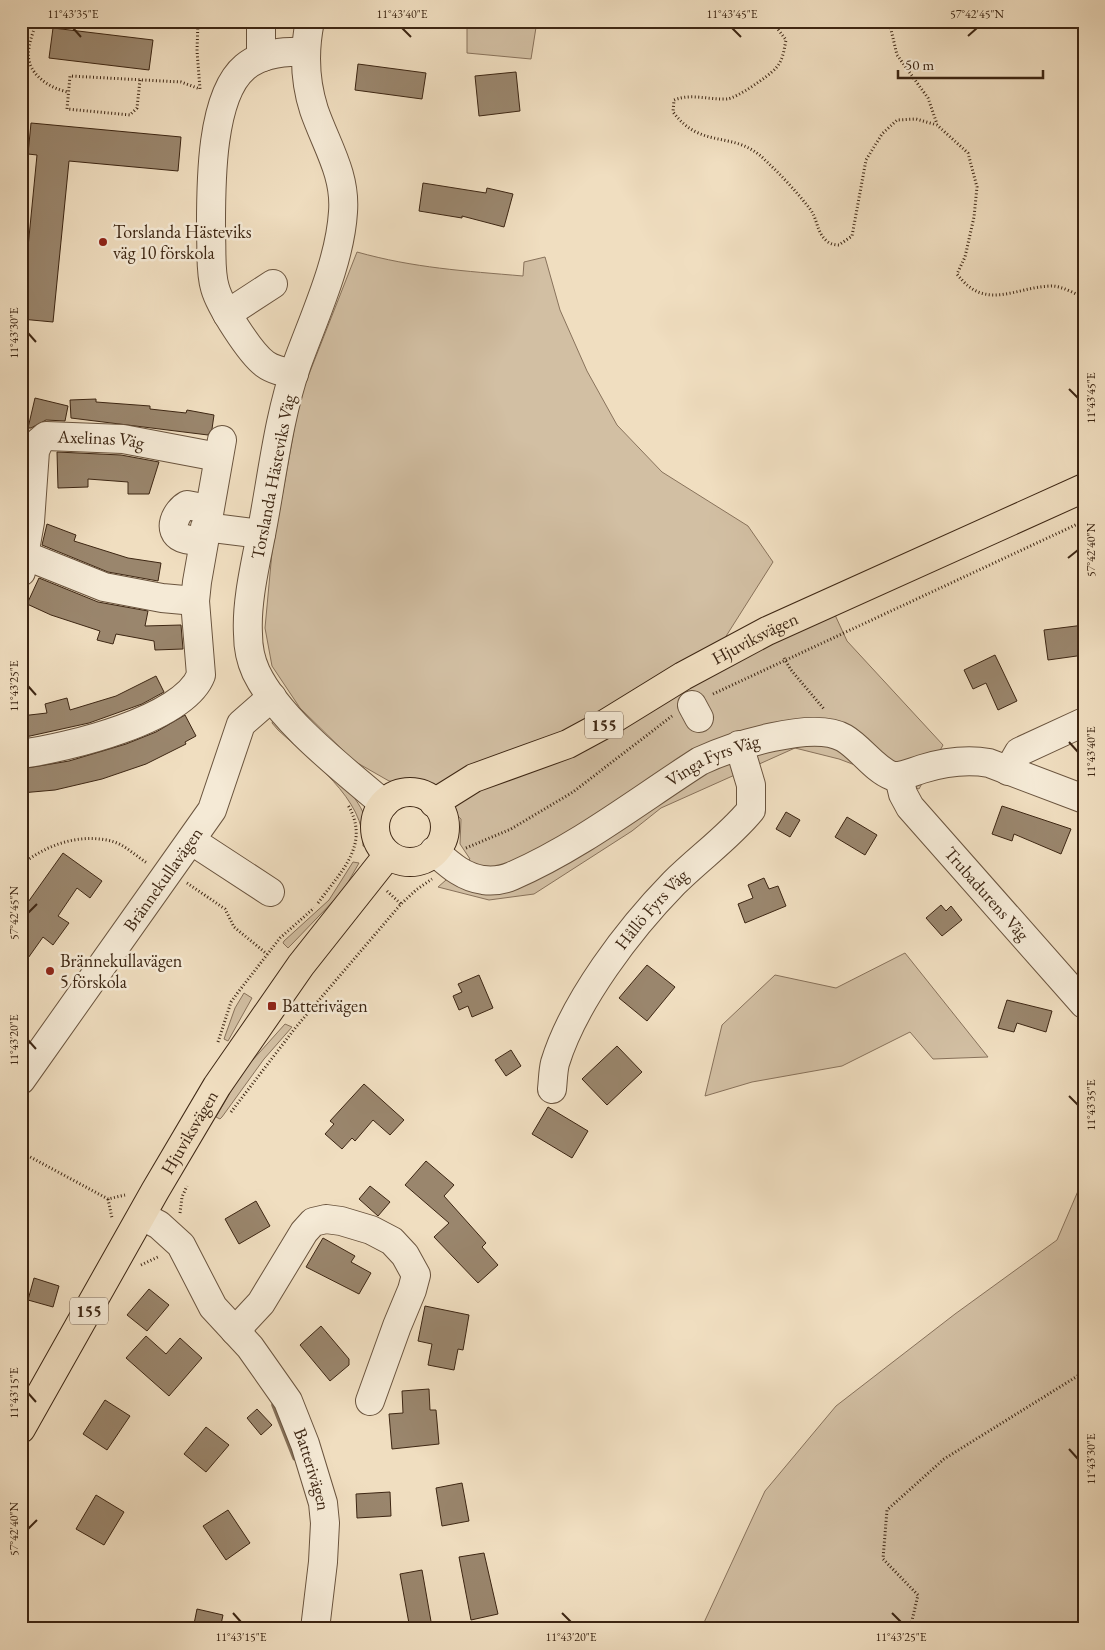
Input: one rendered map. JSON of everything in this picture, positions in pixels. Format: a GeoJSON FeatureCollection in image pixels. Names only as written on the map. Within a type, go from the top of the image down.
{"type":"FeatureCollection","features":[{"type":"Feature","properties":{"kind":"main road","name":"Hjuviksvägen"},"geometry":{"type":"LineString","coordinates":[[434,803],[474,778],[568,744],[605,724],[683,676],[767,631],[1084,488]]}},
{"type":"Feature","properties":{"kind":"main road"},"geometry":{"type":"LineString","coordinates":[[409,792],[423,795],[434,803],[441,813],[444,824],[441,857],[412,862],[399,860],[388,854],[378,841],[375,830],[376,819],[384,804],[395,796],[409,792]]}},
{"type":"Feature","properties":{"kind":"main road","name":"Hjuviksvägen"},"geometry":{"type":"LineString","coordinates":[[21,1430],[194,1125],[245,1044],[335,920],[388,854]]}},
{"type":"Feature","properties":{"kind":"street"},"geometry":{"type":"LineString","coordinates":[[262,21],[261,48],[264,57]]}},
{"type":"Feature","properties":{"kind":"street","name":"Torslanda Hästeviks Väg"},"geometry":{"type":"LineString","coordinates":[[310,21],[306,52],[314,109],[340,172],[343,211],[333,262],[281,416],[261,534],[248,634],[255,668],[272,696],[313,741],[384,804]]}},
{"type":"Feature","properties":{"kind":"street"},"geometry":{"type":"LineString","coordinates":[[294,374],[266,364],[227,314],[214,286],[211,194],[216,138],[224,100],[234,79],[244,68],[272,53],[306,52]]}},
{"type":"Feature","properties":{"kind":"street"},"geometry":{"type":"LineString","coordinates":[[227,314],[273,284]]}},
{"type":"Feature","properties":{"kind":"street","name":"Axelinas Väg"},"geometry":{"type":"LineString","coordinates":[[21,754],[50,750],[132,726],[184,696],[197,685],[201,675],[196,601],[206,526],[220,449],[123,439],[46,436],[39,442],[35,451],[30,522],[23,564],[104,587],[162,598],[196,601]]}},
{"type":"Feature","properties":{"kind":"street"},"geometry":{"type":"LineString","coordinates":[[206,526],[261,534]]}},
{"type":"Feature","properties":{"kind":"street","name":"Brännekullavägen"},"geometry":{"type":"LineString","coordinates":[[21,1080],[154,876],[192,841],[212,810],[241,724],[272,696]]}},
{"type":"Feature","properties":{"kind":"street"},"geometry":{"type":"LineString","coordinates":[[1008,771],[1018,752],[1084,722]]}},
{"type":"Feature","properties":{"kind":"street"},"geometry":{"type":"LineString","coordinates":[[835,734],[856,747],[887,774],[899,777],[935,765],[962,760],[989,763],[1084,799]]}},
{"type":"Feature","properties":{"kind":"street","name":"Vinga Fyrs Väg"},"geometry":{"type":"LineString","coordinates":[[441,857],[458,871],[482,880],[500,880],[565,848],[700,761],[739,745],[779,736],[835,734]]}},
{"type":"Feature","properties":{"kind":"street","name":"Hållö Fyrs Väg"},"geometry":{"type":"LineString","coordinates":[[552,1089],[555,1064],[564,1040],[580,1007],[616,953],[674,883],[741,822],[751,810],[752,785],[739,745]]}},
{"type":"Feature","properties":{"kind":"street","name":"Trubadurens Väg"},"geometry":{"type":"LineString","coordinates":[[899,777],[903,794],[910,807],[1084,1004]]}},
{"type":"Feature","properties":{"kind":"street"},"geometry":{"type":"LineString","coordinates":[[192,841],[270,892]]}},
{"type":"Feature","properties":{"kind":"street","name":"Batterivägen"},"geometry":{"type":"LineString","coordinates":[[142,1216],[159,1225],[181,1245],[207,1298],[221,1317],[250,1347],[288,1402],[305,1444],[323,1503],[325,1523],[323,1562],[315,1629]]}},
{"type":"Feature","properties":{"kind":"street"},"geometry":{"type":"LineString","coordinates":[[235,1331],[260,1303],[304,1232],[313,1222],[326,1220],[341,1221],[371,1230],[392,1241],[405,1256],[416,1275],[370,1401]]}},
{"type":"Feature","properties":{"kind":"path"},"geometry":{"type":"LineString","coordinates":[[37,21],[28,57],[33,71],[52,87],[68,92]]}},
{"type":"Feature","properties":{"kind":"path"},"geometry":{"type":"LineString","coordinates":[[140,80],[137,108],[130,115],[67,109],[70,76],[181,82],[200,89],[197,51],[198,21]]}},
{"type":"Feature","properties":{"kind":"path"},"geometry":{"type":"LineString","coordinates":[[772,21],[786,40],[783,55],[775,68],[746,90],[729,99],[685,96],[674,100],[673,112],[682,125],[700,136],[734,142],[753,149],[812,210],[819,232],[829,244],[838,245],[852,236],[866,160],[882,134],[897,120],[916,119],[937,125],[968,153],[977,187],[974,216],[965,257],[958,274],[966,285],[982,293],[1005,296],[1052,286],[1084,298]]}},
{"type":"Feature","properties":{"kind":"path"},"geometry":{"type":"LineString","coordinates":[[889,21],[897,55],[928,98],[937,125]]}},
{"type":"Feature","properties":{"kind":"path"},"geometry":{"type":"LineString","coordinates":[[230,1113],[296,1027],[401,904],[432,879],[441,857],[511,829],[573,792],[674,714],[695,712],[784,658],[1084,521]]}},
{"type":"Feature","properties":{"kind":"path"},"geometry":{"type":"LineString","coordinates":[[784,658],[791,670],[831,718],[835,726],[835,734]]}},
{"type":"Feature","properties":{"kind":"path"},"geometry":{"type":"LineString","coordinates":[[21,865],[46,847],[69,840],[112,841],[154,876],[164,892],[174,878],[180,878],[225,910],[234,927],[267,954]]}},
{"type":"Feature","properties":{"kind":"path"},"geometry":{"type":"LineString","coordinates":[[216,1045],[231,1002],[280,938],[314,909],[348,861]]}},
{"type":"Feature","properties":{"kind":"path"},"geometry":{"type":"LineString","coordinates":[[21,1152],[108,1199],[126,1194]]}},
{"type":"Feature","properties":{"kind":"path"},"geometry":{"type":"LineString","coordinates":[[181,1216],[182,1197],[190,1180]]}},
{"type":"Feature","properties":{"kind":"path"},"geometry":{"type":"LineString","coordinates":[[910,1629],[918,1595],[883,1559],[887,1510],[944,1459],[1084,1372]]}},
{"type":"Feature","properties":{"kind":"path"},"geometry":{"type":"LineString","coordinates":[[1084,1382],[1084,1422]]}},
{"type":"Feature","properties":{"kind":"shaded area"},"geometry":{"type":"Polygon","coordinates":[[[467,21],[537,21],[531,59],[467,53],[467,21]]]}},
{"type":"Feature","properties":{"kind":"shaded area"},"geometry":{"type":"Polygon","coordinates":[[[357,252],[419,265],[523,276],[524,262],[545,257],[560,310],[587,371],[617,425],[662,472],[748,526],[773,562],[723,641],[824,591],[847,641],[943,745],[919,789],[839,759],[795,748],[661,808],[632,831],[534,894],[489,900],[438,887],[470,859],[460,844],[461,819],[420,784],[389,781],[354,761],[300,708],[272,666],[265,628],[272,552],[300,397],[357,252]]]}},
{"type":"Feature","properties":{"kind":"shaded area"},"geometry":{"type":"Polygon","coordinates":[[[273,720],[319,760],[352,794],[363,812],[368,830],[366,847],[363,846],[361,829],[355,812],[346,796],[319,767],[278,730],[272,723],[273,720]]]}},
{"type":"Feature","properties":{"kind":"shaded area"},"geometry":{"type":"Polygon","coordinates":[[[353,862],[359,863],[343,891],[288,948],[283,943],[284,941],[329,900],[353,862]]]}},
{"type":"Feature","properties":{"kind":"shaded area"},"geometry":{"type":"Polygon","coordinates":[[[905,953],[988,1057],[933,1059],[910,1032],[842,1066],[752,1082],[705,1096],[722,1025],[775,975],[836,988],[905,953]]]}},
{"type":"Feature","properties":{"kind":"shaded area"},"geometry":{"type":"Polygon","coordinates":[[[244,993],[252,998],[228,1041],[224,1039],[235,1008],[244,993]]]}},
{"type":"Feature","properties":{"kind":"shaded area"},"geometry":{"type":"Polygon","coordinates":[[[285,1024],[292,1027],[264,1059],[222,1117],[220,1119],[216,1117],[242,1072],[285,1024]]]}},
{"type":"Feature","properties":{"kind":"shaded area"},"geometry":{"type":"Polygon","coordinates":[[[1084,1177],[1084,1629],[701,1629],[765,1491],[836,1406],[955,1314],[1057,1240],[1084,1177]]]}},
{"type":"Feature","properties":{"kind":"building"},"geometry":{"type":"Polygon","coordinates":[[[53,28],[153,40],[149,70],[49,58],[53,28]]]}},
{"type":"Feature","properties":{"kind":"building"},"geometry":{"type":"Polygon","coordinates":[[[358,64],[426,73],[422,99],[355,90],[358,64]]]}},
{"type":"Feature","properties":{"kind":"building"},"geometry":{"type":"Polygon","coordinates":[[[516,72],[520,111],[479,116],[475,76],[516,72]]]}},
{"type":"Feature","properties":{"kind":"building"},"geometry":{"type":"Polygon","coordinates":[[[31,123],[181,137],[178,171],[69,161],[53,322],[21,319],[37,155],[28,154],[31,123]]]}},
{"type":"Feature","properties":{"kind":"building"},"geometry":{"type":"Polygon","coordinates":[[[423,183],[486,193],[487,188],[513,194],[504,227],[462,216],[462,218],[419,211],[423,183]]]}},
{"type":"Feature","properties":{"kind":"building"},"geometry":{"type":"Polygon","coordinates":[[[35,398],[68,406],[65,421],[46,420],[28,428],[35,398]]]}},
{"type":"Feature","properties":{"kind":"building"},"geometry":{"type":"Polygon","coordinates":[[[96,399],[96,402],[150,406],[150,409],[186,413],[187,410],[214,415],[212,429],[208,435],[71,418],[70,400],[96,399]]]}},
{"type":"Feature","properties":{"kind":"building"},"geometry":{"type":"Polygon","coordinates":[[[57,452],[121,455],[159,462],[149,494],[128,494],[128,482],[88,479],[88,487],[58,488],[57,452]]]}},
{"type":"Feature","properties":{"kind":"building"},"geometry":{"type":"Polygon","coordinates":[[[47,524],[76,535],[74,541],[128,558],[161,563],[158,581],[108,572],[42,545],[47,524]]]}},
{"type":"Feature","properties":{"kind":"building"},"geometry":{"type":"Polygon","coordinates":[[[39,578],[98,602],[148,611],[145,626],[181,625],[183,649],[155,650],[154,641],[116,634],[113,644],[97,640],[100,631],[51,615],[27,604],[39,578]]]}},
{"type":"Feature","properties":{"kind":"building"},"geometry":{"type":"Polygon","coordinates":[[[1084,625],[1084,655],[1048,660],[1044,630],[1084,625]]]}},
{"type":"Feature","properties":{"kind":"building"},"geometry":{"type":"Polygon","coordinates":[[[995,655],[1017,701],[998,710],[986,683],[973,689],[964,670],[995,655]]]}},
{"type":"Feature","properties":{"kind":"building"},"geometry":{"type":"Polygon","coordinates":[[[156,676],[164,692],[142,704],[89,723],[21,738],[21,716],[47,713],[45,704],[67,698],[70,710],[116,696],[156,676]]]}},
{"type":"Feature","properties":{"kind":"building"},"geometry":{"type":"Polygon","coordinates":[[[185,715],[196,736],[185,742],[186,744],[146,764],[102,779],[55,790],[21,793],[21,769],[69,761],[126,744],[156,732],[185,715]]]}},
{"type":"Feature","properties":{"kind":"building"},"geometry":{"type":"Polygon","coordinates":[[[1002,806],[1071,829],[1061,854],[1014,834],[1012,841],[992,834],[1002,806]]]}},
{"type":"Feature","properties":{"kind":"building"},"geometry":{"type":"Polygon","coordinates":[[[786,812],[800,820],[790,837],[776,829],[786,812]]]}},
{"type":"Feature","properties":{"kind":"building"},"geometry":{"type":"Polygon","coordinates":[[[847,817],[877,835],[865,855],[835,837],[847,817]]]}},
{"type":"Feature","properties":{"kind":"building"},"geometry":{"type":"Polygon","coordinates":[[[63,853],[102,881],[90,898],[77,888],[58,916],[69,923],[53,945],[43,937],[21,968],[21,912],[63,853]]]}},
{"type":"Feature","properties":{"kind":"building"},"geometry":{"type":"Polygon","coordinates":[[[764,878],[769,889],[778,886],[786,906],[745,923],[738,904],[753,898],[748,885],[764,878]]]}},
{"type":"Feature","properties":{"kind":"building"},"geometry":{"type":"Polygon","coordinates":[[[941,905],[946,911],[951,906],[962,920],[942,936],[926,918],[941,905]]]}},
{"type":"Feature","properties":{"kind":"building"},"geometry":{"type":"Polygon","coordinates":[[[647,965],[675,987],[647,1021],[619,998],[647,965]]]}},
{"type":"Feature","properties":{"kind":"building"},"geometry":{"type":"Polygon","coordinates":[[[479,975],[493,1008],[472,1017],[468,1006],[459,1010],[453,996],[462,992],[458,984],[479,975]]]}},
{"type":"Feature","properties":{"kind":"building"},"geometry":{"type":"Polygon","coordinates":[[[1007,1000],[1052,1011],[1046,1032],[1017,1023],[1014,1032],[998,1028],[1007,1000]]]}},
{"type":"Feature","properties":{"kind":"building"},"geometry":{"type":"Polygon","coordinates":[[[617,1046],[642,1072],[607,1105],[582,1079],[617,1046]]]}},
{"type":"Feature","properties":{"kind":"building"},"geometry":{"type":"Polygon","coordinates":[[[511,1050],[521,1066],[506,1076],[495,1060],[511,1050]]]}},
{"type":"Feature","properties":{"kind":"building"},"geometry":{"type":"Polygon","coordinates":[[[364,1084],[404,1120],[390,1135],[373,1120],[355,1141],[352,1138],[342,1149],[325,1134],[334,1124],[330,1121],[364,1084]]]}},
{"type":"Feature","properties":{"kind":"building"},"geometry":{"type":"Polygon","coordinates":[[[548,1107],[588,1131],[572,1158],[532,1134],[548,1107]]]}},
{"type":"Feature","properties":{"kind":"building"},"geometry":{"type":"Polygon","coordinates":[[[426,1161],[454,1185],[444,1196],[486,1243],[482,1247],[498,1265],[478,1283],[434,1237],[449,1223],[405,1185],[426,1161]]]}},
{"type":"Feature","properties":{"kind":"building"},"geometry":{"type":"Polygon","coordinates":[[[370,1186],[390,1202],[378,1216],[359,1199],[370,1186]]]}},
{"type":"Feature","properties":{"kind":"building"},"geometry":{"type":"Polygon","coordinates":[[[256,1201],[270,1226],[239,1244],[225,1219],[256,1201]]]}},
{"type":"Feature","properties":{"kind":"building"},"geometry":{"type":"Polygon","coordinates":[[[323,1238],[355,1256],[351,1262],[371,1273],[359,1294],[306,1267],[323,1238]]]}},
{"type":"Feature","properties":{"kind":"building"},"geometry":{"type":"Polygon","coordinates":[[[34,1278],[59,1286],[53,1307],[28,1300],[34,1278]]]}},
{"type":"Feature","properties":{"kind":"building"},"geometry":{"type":"Polygon","coordinates":[[[149,1289],[169,1305],[147,1331],[127,1315],[149,1289]]]}},
{"type":"Feature","properties":{"kind":"building"},"geometry":{"type":"Polygon","coordinates":[[[425,1306],[469,1315],[463,1350],[458,1349],[454,1370],[428,1365],[432,1344],[418,1341],[425,1306]]]}},
{"type":"Feature","properties":{"kind":"building"},"geometry":{"type":"Polygon","coordinates":[[[321,1326],[349,1359],[349,1365],[330,1381],[300,1345],[321,1326]]]}},
{"type":"Feature","properties":{"kind":"building"},"geometry":{"type":"Polygon","coordinates":[[[146,1336],[166,1354],[180,1338],[202,1358],[169,1396],[126,1358],[146,1336]]]}},
{"type":"Feature","properties":{"kind":"building"},"geometry":{"type":"Polygon","coordinates":[[[429,1389],[430,1410],[436,1410],[439,1444],[392,1449],[389,1414],[403,1413],[402,1391],[429,1389]]]}},
{"type":"Feature","properties":{"kind":"building"},"geometry":{"type":"Polygon","coordinates":[[[105,1400],[130,1416],[107,1450],[83,1434],[105,1400]]]}},
{"type":"Feature","properties":{"kind":"building"},"geometry":{"type":"Polygon","coordinates":[[[257,1409],[272,1425],[261,1435],[247,1418],[257,1409]]]}},
{"type":"Feature","properties":{"kind":"building"},"geometry":{"type":"Polygon","coordinates":[[[206,1427],[229,1445],[206,1472],[184,1454],[206,1427]]]}},
{"type":"Feature","properties":{"kind":"building"},"geometry":{"type":"Polygon","coordinates":[[[462,1483],[469,1521],[442,1526],[436,1488],[462,1483]]]}},
{"type":"Feature","properties":{"kind":"building"},"geometry":{"type":"Polygon","coordinates":[[[390,1492],[391,1516],[357,1518],[356,1494],[390,1492]]]}},
{"type":"Feature","properties":{"kind":"building"},"geometry":{"type":"Polygon","coordinates":[[[96,1495],[124,1512],[104,1545],[76,1529],[96,1495]]]}},
{"type":"Feature","properties":{"kind":"building"},"geometry":{"type":"Polygon","coordinates":[[[228,1510],[250,1543],[226,1560],[203,1526],[228,1510]]]}},
{"type":"Feature","properties":{"kind":"building"},"geometry":{"type":"Polygon","coordinates":[[[484,1553],[498,1614],[471,1620],[459,1557],[484,1553]]]}},
{"type":"Feature","properties":{"kind":"building"},"geometry":{"type":"Polygon","coordinates":[[[422,1570],[432,1627],[410,1629],[400,1574],[422,1570]]]}},
{"type":"Feature","properties":{"kind":"building"},"geometry":{"type":"Polygon","coordinates":[[[197,1609],[223,1615],[220,1629],[193,1629],[197,1609]]]}},
{"type":"Feature","properties":{"kind":"waterway"},"geometry":{"type":"LineString","coordinates":[[274,1405],[295,1458]]}},
{"type":"Feature","properties":{"kind":"place","name":"Torslanda Hästeviks väg 10 förskola"},"geometry":{"type":"Point","coordinates":[103,242]}},
{"type":"Feature","properties":{"kind":"place","name":"Brännekullavägen 5 förskola"},"geometry":{"type":"Point","coordinates":[50,971]}},
{"type":"Feature","properties":{"kind":"place","name":"Batterivägen"},"geometry":{"type":"Point","coordinates":[272,1006]}}]}
